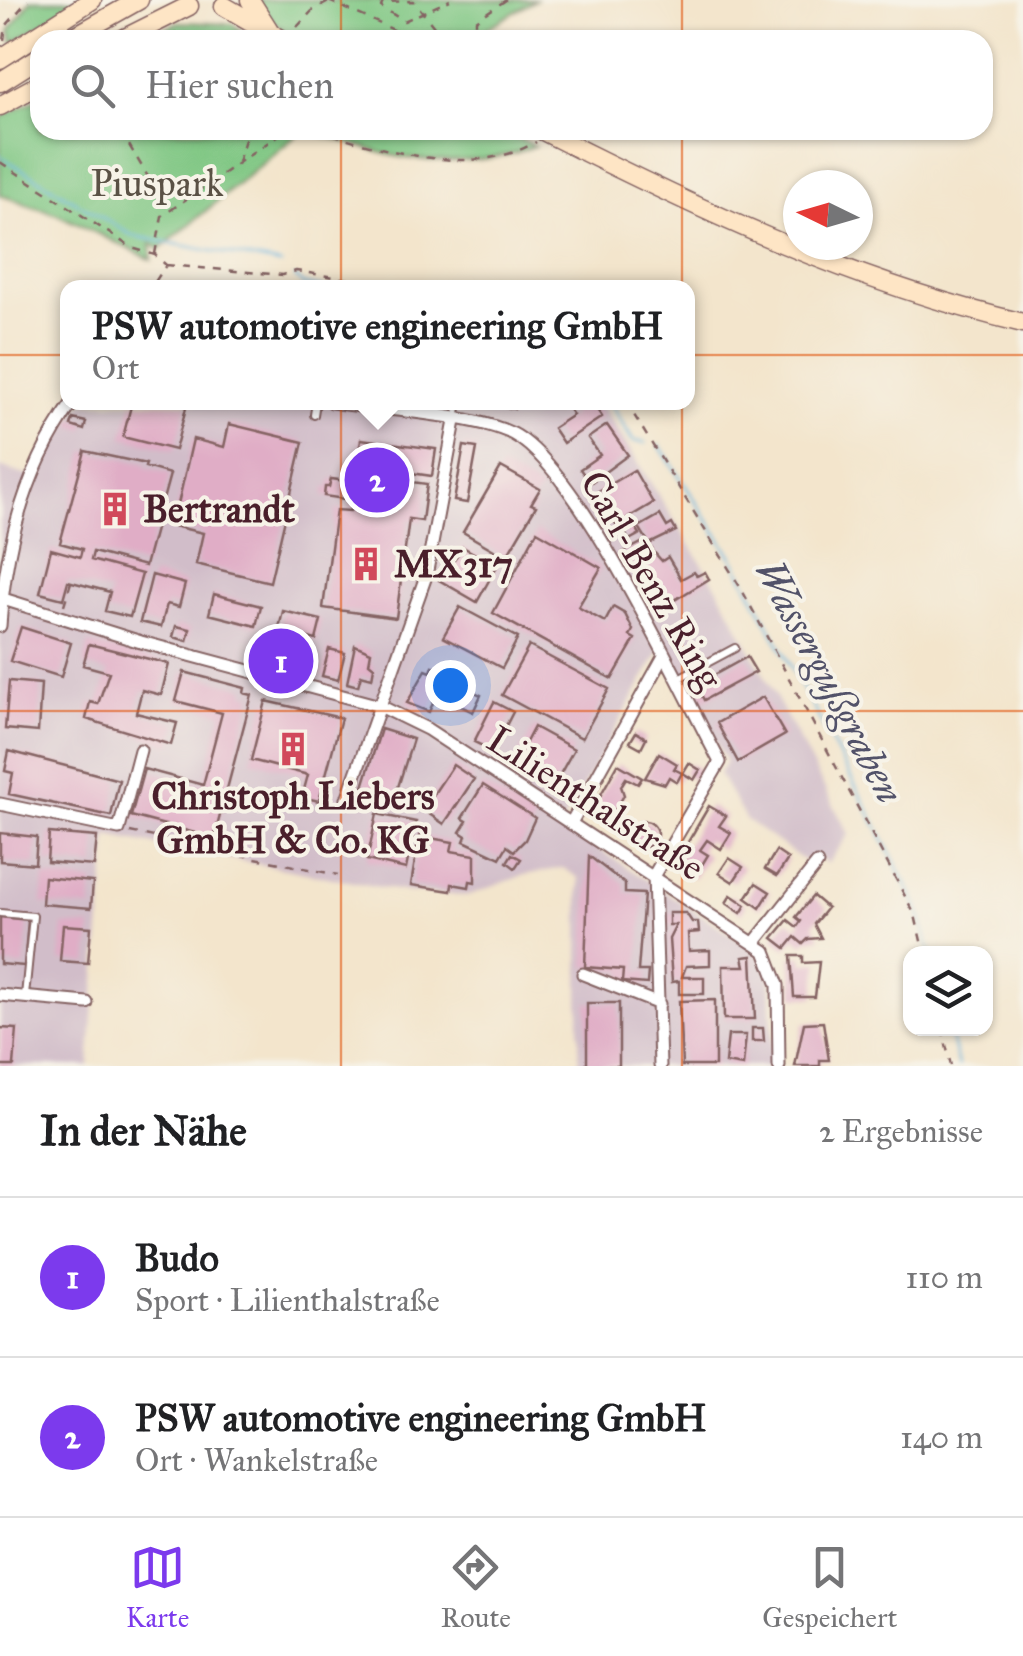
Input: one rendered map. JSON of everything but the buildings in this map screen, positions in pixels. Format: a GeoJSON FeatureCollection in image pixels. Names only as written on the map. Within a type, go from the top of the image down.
{"type":"FeatureCollection","features":[{"type":"Feature","properties":{"kind":"main road"},"geometry":{"type":"LineString","coordinates":[[45,30],[92,0]]}},
{"type":"Feature","properties":{"kind":"main road"},"geometry":{"type":"LineString","coordinates":[[86,30],[139,0]]}},
{"type":"Feature","properties":{"kind":"main road"},"geometry":{"type":"LineString","coordinates":[[250,0],[280,30]]}},
{"type":"Feature","properties":{"kind":"main road"},"geometry":{"type":"LineString","coordinates":[[139,30],[182,6],[230,3],[278,30]]}},
{"type":"Feature","properties":{"kind":"main road"},"geometry":{"type":"LineString","coordinates":[[5,55],[30,39]]}},
{"type":"Feature","properties":{"kind":"main road"},"geometry":{"type":"LineString","coordinates":[[0,82],[30,63]]}},
{"type":"Feature","properties":{"kind":"main road"},"geometry":{"type":"LineString","coordinates":[[0,106],[30,90]]}},
{"type":"Feature","properties":{"kind":"main road"},"geometry":{"type":"LineString","coordinates":[[549,140],[796,251],[910,292],[1023,323]]}},
{"type":"Feature","properties":{"kind":"street"},"geometry":{"type":"LineString","coordinates":[[0,626],[0,598],[37,458],[67,410]]}},
{"type":"Feature","properties":{"kind":"street","name":"Carl-Benz Ring"},"geometry":{"type":"LineString","coordinates":[[384,410],[510,432],[548,466],[599,537],[720,766],[654,875]]}},
{"type":"Feature","properties":{"kind":"street"},"geometry":{"type":"LineString","coordinates":[[347,800],[426,576],[456,421]]}},
{"type":"Feature","properties":{"kind":"street","name":"Lilienthalstraße"},"geometry":{"type":"LineString","coordinates":[[0,598],[380,706],[426,729],[755,942],[777,973],[780,1066]]}},
{"type":"Feature","properties":{"kind":"street"},"geometry":{"type":"LineString","coordinates":[[571,823],[664,656]]}},
{"type":"Feature","properties":{"kind":"street"},"geometry":{"type":"LineString","coordinates":[[0,804],[119,828],[140,750]]}},
{"type":"Feature","properties":{"kind":"street"},"geometry":{"type":"LineString","coordinates":[[755,942],[817,864]]}},
{"type":"Feature","properties":{"kind":"street"},"geometry":{"type":"LineString","coordinates":[[654,875],[660,1066]]}},
{"type":"Feature","properties":{"kind":"street"},"geometry":{"type":"LineString","coordinates":[[583,974],[659,1004]]}},
{"type":"Feature","properties":{"kind":"street"},"geometry":{"type":"LineString","coordinates":[[0,995],[87,1004]]}},
{"type":"Feature","properties":{"kind":"lane"},"geometry":{"type":"LineString","coordinates":[[314,415],[315,410]]}},
{"type":"Feature","properties":{"kind":"lane"},"geometry":{"type":"LineString","coordinates":[[456,421],[458,410]]}},
{"type":"Feature","properties":{"kind":"lane"},"geometry":{"type":"LineString","coordinates":[[676,680],[735,648]]}},
{"type":"Feature","properties":{"kind":"lane"},"geometry":{"type":"LineString","coordinates":[[0,913],[33,916],[32,1001]]}},
{"type":"Feature","properties":{"kind":"path"},"geometry":{"type":"LineString","coordinates":[[5,55],[3,33],[28,0]]}},
{"type":"Feature","properties":{"kind":"path"},"geometry":{"type":"LineString","coordinates":[[436,30],[424,15],[414,1],[383,2],[382,6],[404,21],[424,15],[450,0]]}},
{"type":"Feature","properties":{"kind":"path"},"geometry":{"type":"LineString","coordinates":[[476,30],[476,20],[506,0]]}},
{"type":"Feature","properties":{"kind":"path"},"geometry":{"type":"LineString","coordinates":[[288,30],[331,1],[394,30]]}},
{"type":"Feature","properties":{"kind":"path"},"geometry":{"type":"LineString","coordinates":[[131,140],[129,145],[168,211]]}},
{"type":"Feature","properties":{"kind":"path"},"geometry":{"type":"LineString","coordinates":[[238,163],[245,140]]}},
{"type":"Feature","properties":{"kind":"path"},"geometry":{"type":"LineString","coordinates":[[155,254],[160,220],[168,211],[271,140]]}},
{"type":"Feature","properties":{"kind":"path"},"geometry":{"type":"LineString","coordinates":[[349,140],[386,152],[420,156],[491,156],[530,140]]}},
{"type":"Feature","properties":{"kind":"path"},"geometry":{"type":"LineString","coordinates":[[0,162],[132,248],[155,254],[166,266],[283,275],[296,271],[354,280]]}},
{"type":"Feature","properties":{"kind":"path"},"geometry":{"type":"LineString","coordinates":[[156,280],[166,266]]}},
{"type":"Feature","properties":{"kind":"path"},"geometry":{"type":"LineString","coordinates":[[631,410],[742,590],[915,915],[922,946]]}},
{"type":"Feature","properties":{"kind":"path"},"geometry":{"type":"LineString","coordinates":[[61,617],[70,582]]}},
{"type":"Feature","properties":{"kind":"path"},"geometry":{"type":"LineString","coordinates":[[119,828],[338,875]]}},
{"type":"Feature","properties":{"kind":"path"},"geometry":{"type":"LineString","coordinates":[[944,1036],[951,1066]]}},
{"type":"Feature","properties":{"kind":"shaded area"},"geometry":{"type":"Polygon","coordinates":[[[77,410],[604,410],[719,590],[849,834],[827,864],[817,856],[810,865],[745,819],[719,774],[726,762],[664,643],[561,825],[757,951],[770,976],[773,1066],[579,1066],[579,878],[563,868],[524,875],[467,896],[406,892],[108,836],[89,1066],[0,1066],[0,467],[38,479],[50,449],[77,410]]]}},
{"type":"Feature","properties":{"kind":"green space"},"geometry":{"type":"Polygon","coordinates":[[[31,0],[78,0],[13,43],[9,31],[31,0]]]}},
{"type":"Feature","properties":{"kind":"green space"},"geometry":{"type":"Polygon","coordinates":[[[260,0],[535,0],[484,30],[283,30],[256,6],[260,0]]]}},
{"type":"Feature","properties":{"kind":"green space"},"geometry":{"type":"Polygon","coordinates":[[[178,22],[233,24],[240,30],[163,30],[178,22]]]}},
{"type":"Feature","properties":{"kind":"green space","name":"Piuspark"},"geometry":{"type":"Polygon","coordinates":[[[30,102],[30,140],[291,140],[160,249],[151,244],[152,260],[57,214],[0,195],[0,118],[30,102]]]}},
{"type":"Feature","properties":{"kind":"green space","name":"Piuspark"},"geometry":{"type":"Polygon","coordinates":[[[338,140],[521,140],[535,146],[499,156],[439,161],[382,153],[338,140]]]}},
{"type":"Feature","properties":{"kind":"waterway","name":"Wassergußgraben"},"geometry":{"type":"LineString","coordinates":[[0,156],[133,236],[281,264]]}},
{"type":"Feature","properties":{"kind":"waterway","name":"Wassergußgraben"},"geometry":{"type":"LineString","coordinates":[[295,277],[298,280]]}},
{"type":"Feature","properties":{"kind":"waterway","name":"Wassergußgraben"},"geometry":{"type":"LineString","coordinates":[[614,410],[633,441],[646,443]]}},
{"type":"Feature","properties":{"kind":"waterway","name":"Wassergußgraben"},"geometry":{"type":"LineString","coordinates":[[659,445],[734,560],[879,830],[917,906],[929,946]]}},
{"type":"Feature","properties":{"kind":"waterway","name":"Wassergußgraben"},"geometry":{"type":"LineString","coordinates":[[951,1036],[958,1066]]}},
{"type":"Feature","properties":{"kind":"place","name":"PSW automotive engineering GmbH"},"geometry":{"type":"Point","coordinates":[377,480]}},
{"type":"Feature","properties":{"kind":"place","name":"Bertrandt"},"geometry":{"type":"Point","coordinates":[115,509]}},
{"type":"Feature","properties":{"kind":"place","name":"MX317"},"geometry":{"type":"Point","coordinates":[366,564]}},
{"type":"Feature","properties":{"kind":"place","name":"Budo"},"geometry":{"type":"Point","coordinates":[281,661]}},
{"type":"Feature","properties":{"kind":"place","name":"Christoph Liebers GmbH & Co. KG"},"geometry":{"type":"Point","coordinates":[293,749]}}]}
